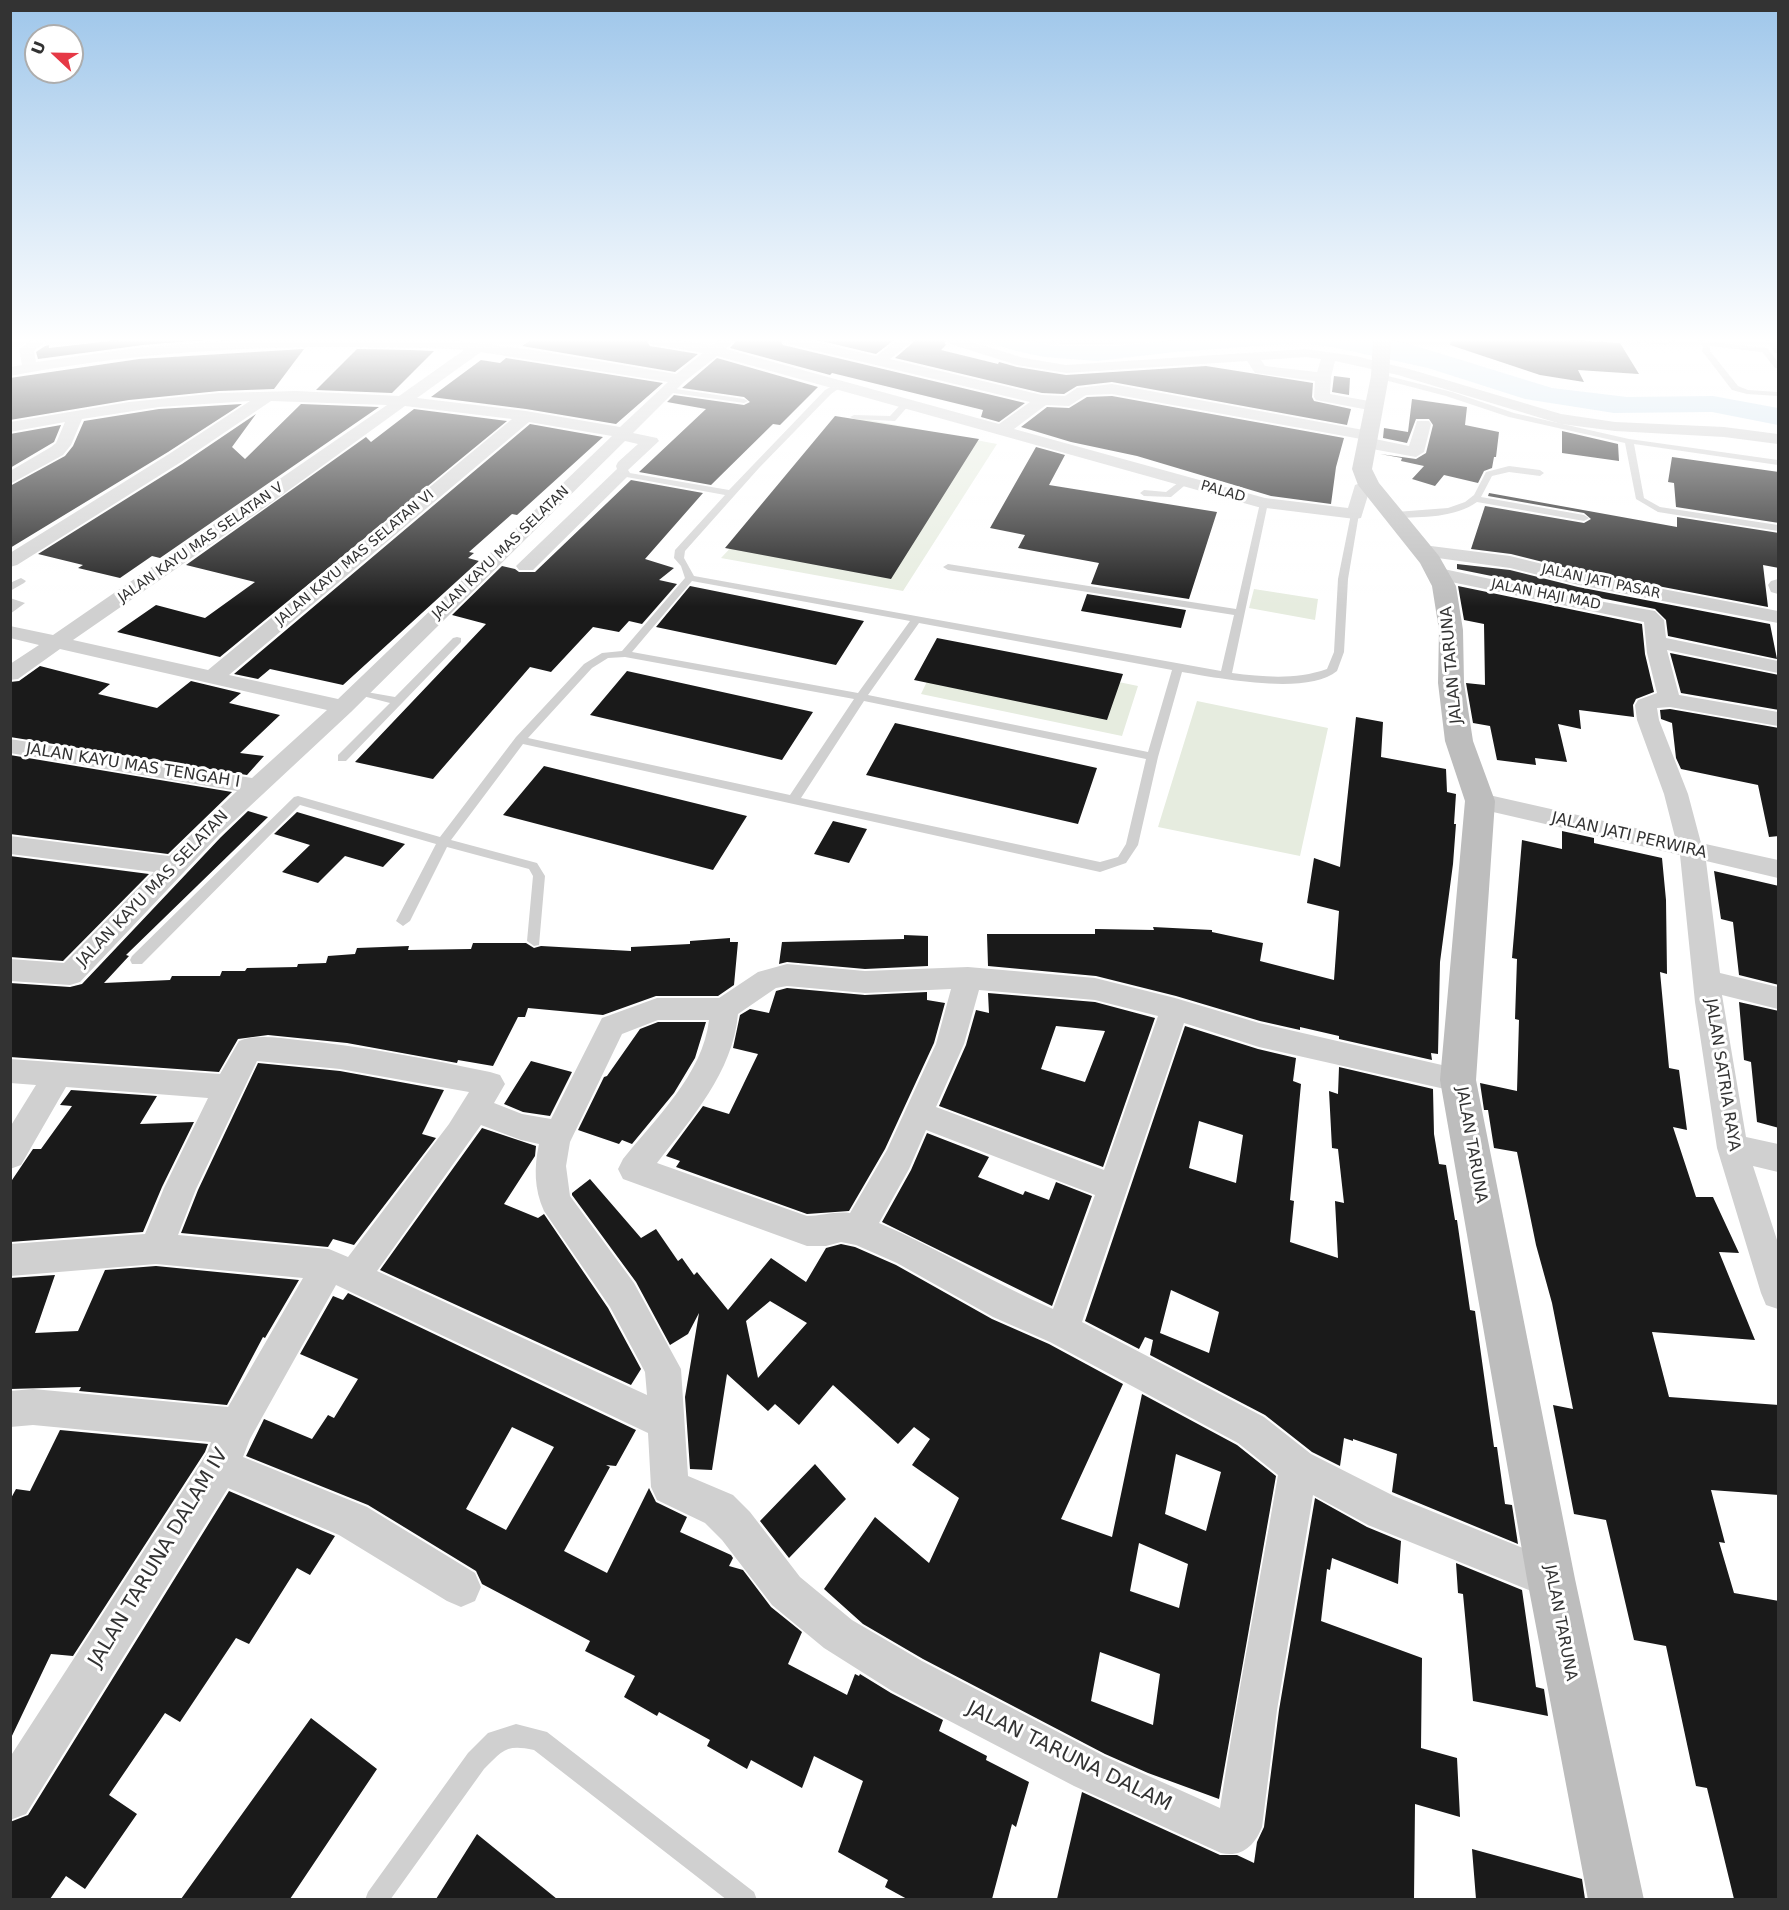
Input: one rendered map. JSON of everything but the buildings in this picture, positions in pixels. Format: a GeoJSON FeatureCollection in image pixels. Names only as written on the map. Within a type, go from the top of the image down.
{"type":"FeatureCollection","features":[{"type":"Feature","properties":{"kind":"street"},"geometry":{"type":"LineString","coordinates":[[10,479],[57,451],[63,445],[70,429]]}},
{"type":"Feature","properties":{"kind":"street"},"geometry":{"type":"LineString","coordinates":[[10,561],[218,429]]}},
{"type":"Feature","properties":{"kind":"street","name":"JALAN KAYU MAS SELATAN V"},"geometry":{"type":"LineString","coordinates":[[10,675],[362,429]]}},
{"type":"Feature","properties":{"kind":"street","name":"JALAN KAYU MAS SELATAN VI"},"geometry":{"type":"LineString","coordinates":[[212,678],[510,429]]}},
{"type":"Feature","properties":{"kind":"street"},"geometry":{"type":"LineString","coordinates":[[526,566],[655,437],[623,435],[593,429]]}},
{"type":"Feature","properties":{"kind":"street","name":"JALAN KAYU MAS SELATAN"},"geometry":{"type":"LineString","coordinates":[[10,970],[70,974],[173,866],[255,786],[351,699],[629,429]]}},
{"type":"Feature","properties":{"kind":"street","name":"PALAD"},"geometry":{"type":"LineString","coordinates":[[994,429],[1263,503],[1362,500]]}},
{"type":"Feature","properties":{"kind":"street","name":"JALAN TARUNA"},"geometry":{"type":"LineString","coordinates":[[1369,429],[1362,469],[1362,500],[1396,515],[1431,563],[1444,586],[1451,630],[1451,683],[1459,741],[1480,801],[1458,1080],[1551,1579],[1616,1899]]}},
{"type":"Feature","properties":{"kind":"street"},"geometry":{"type":"LineString","coordinates":[[1401,429],[1416,452],[1422,429]]}},
{"type":"Feature","properties":{"kind":"street"},"geometry":{"type":"LineString","coordinates":[[1657,429],[1741,432],[1779,439]]}},
{"type":"Feature","properties":{"kind":"street"},"geometry":{"type":"LineString","coordinates":[[589,468],[622,470]]}},
{"type":"Feature","properties":{"kind":"street"},"geometry":{"type":"LineString","coordinates":[[536,519],[567,525]]}},
{"type":"Feature","properties":{"kind":"street","name":"JALAN JATI PASAR"},"geometry":{"type":"LineString","coordinates":[[1431,563],[1448,552],[1510,562],[1580,579],[1779,617]]}},
{"type":"Feature","properties":{"kind":"street","name":"JALAN HAJI MAD"},"geometry":{"type":"LineString","coordinates":[[1431,563],[1652,617],[1657,642]]}},
{"type":"Feature","properties":{"kind":"street"},"geometry":{"type":"LineString","coordinates":[[10,632],[212,678],[351,699]]}},
{"type":"Feature","properties":{"kind":"street"},"geometry":{"type":"LineString","coordinates":[[1779,667],[1657,642],[1657,653],[1670,700],[1779,719]]}},
{"type":"Feature","properties":{"kind":"street","name":"JALAN SATRIA RAYA"},"geometry":{"type":"LineString","coordinates":[[1670,700],[1648,702],[1646,705],[1648,720],[1676,794],[1692,851],[1731,1148],[1779,1293]]}},
{"type":"Feature","properties":{"kind":"street","name":"JALAN KAYU MAS TENGAH I"},"geometry":{"type":"LineString","coordinates":[[10,746],[255,786]]}},
{"type":"Feature","properties":{"kind":"street","name":"JALAN JATI PERWIRA"},"geometry":{"type":"LineString","coordinates":[[1480,801],[1779,870]]}},
{"type":"Feature","properties":{"kind":"street"},"geometry":{"type":"LineString","coordinates":[[10,845],[173,866]]}},
{"type":"Feature","properties":{"kind":"street"},"geometry":{"type":"LineString","coordinates":[[10,1260],[156,1249],[341,1271],[667,1423],[663,1369],[644,1330],[622,1295],[555,1201],[549,1166],[559,1134],[612,1026],[657,1009],[724,1009],[768,980],[787,975],[865,982],[968,978],[1095,989],[1174,1009],[1259,1035],[1458,1080]]}},
{"type":"Feature","properties":{"kind":"street"},"geometry":{"type":"LineString","coordinates":[[858,1230],[898,1159],[951,1044],[968,978]]}},
{"type":"Feature","properties":{"kind":"street"},"geometry":{"type":"LineString","coordinates":[[1708,981],[1779,998]]}},
{"type":"Feature","properties":{"kind":"street"},"geometry":{"type":"LineString","coordinates":[[724,1009],[724,1026],[712,1060],[699,1082],[634,1169],[807,1232],[826,1231],[840,1227],[858,1230],[909,1252],[1005,1305],[1062,1330],[1251,1430],[1298,1467],[1382,1511],[1551,1579]]}},
{"type":"Feature","properties":{"kind":"street"},"geometry":{"type":"LineString","coordinates":[[1062,1330],[1174,1009]]}},
{"type":"Feature","properties":{"kind":"street"},"geometry":{"type":"LineString","coordinates":[[156,1249],[180,1188],[228,1087],[249,1049],[299,1051],[355,1059],[482,1097],[521,1127],[559,1134]]}},
{"type":"Feature","properties":{"kind":"street"},"geometry":{"type":"LineString","coordinates":[[10,1071],[228,1087]]}},
{"type":"Feature","properties":{"kind":"street"},"geometry":{"type":"LineString","coordinates":[[10,1155],[58,1075]]}},
{"type":"Feature","properties":{"kind":"street","name":"JALAN TARUNA DALAM IV"},"geometry":{"type":"LineString","coordinates":[[13,1789],[220,1466],[237,1426],[341,1271],[460,1132],[482,1097]]}},
{"type":"Feature","properties":{"kind":"street"},"geometry":{"type":"LineString","coordinates":[[919,1114],[1113,1188]]}},
{"type":"Feature","properties":{"kind":"street"},"geometry":{"type":"LineString","coordinates":[[1731,1148],[1779,1158]]}},
{"type":"Feature","properties":{"kind":"street"},"geometry":{"type":"LineString","coordinates":[[10,1409],[33,1407],[237,1426]]}},
{"type":"Feature","properties":{"kind":"street","name":"JALAN TARUNA DALAM"},"geometry":{"type":"LineString","coordinates":[[667,1423],[670,1487],[718,1509],[736,1526],[786,1592],[838,1634],[907,1676],[1089,1771],[1221,1831],[1231,1833],[1240,1827],[1256,1710],[1273,1623],[1298,1467]]}},
{"type":"Feature","properties":{"kind":"street"},"geometry":{"type":"LineString","coordinates":[[220,1466],[352,1521],[460,1587]]}},
{"type":"Feature","properties":{"kind":"lane"},"geometry":{"type":"LineString","coordinates":[[690,578],[685,565],[679,558],[680,550],[792,429]]}},
{"type":"Feature","properties":{"kind":"lane"},"geometry":{"type":"LineString","coordinates":[[1575,429],[1629,441],[1779,462]]}},
{"type":"Feature","properties":{"kind":"lane"},"geometry":{"type":"LineString","coordinates":[[1629,441],[1640,499],[1645,504],[1658,509],[1779,528]]}},
{"type":"Feature","properties":{"kind":"lane"},"geometry":{"type":"LineString","coordinates":[[1396,515],[1415,515],[1461,508],[1475,499],[1489,474],[1509,469],[1540,473]]}},
{"type":"Feature","properties":{"kind":"lane"},"geometry":{"type":"LineString","coordinates":[[622,470],[731,493]]}},
{"type":"Feature","properties":{"kind":"lane"},"geometry":{"type":"LineString","coordinates":[[1144,493],[1168,495],[1186,481]]}},
{"type":"Feature","properties":{"kind":"lane"},"geometry":{"type":"LineString","coordinates":[[1475,499],[1584,518]]}},
{"type":"Feature","properties":{"kind":"lane"},"geometry":{"type":"LineString","coordinates":[[690,578],[1178,667],[1226,675],[1296,680],[1318,677],[1332,670],[1339,652],[1343,579],[1362,500]]}},
{"type":"Feature","properties":{"kind":"lane"},"geometry":{"type":"LineString","coordinates":[[1226,675],[1263,503]]}},
{"type":"Feature","properties":{"kind":"lane"},"geometry":{"type":"LineString","coordinates":[[948,567],[1241,613]]}},
{"type":"Feature","properties":{"kind":"lane"},"geometry":{"type":"LineString","coordinates":[[625,654],[690,578]]}},
{"type":"Feature","properties":{"kind":"lane"},"geometry":{"type":"LineString","coordinates":[[10,588],[21,581]]}},
{"type":"Feature","properties":{"kind":"lane"},"geometry":{"type":"LineString","coordinates":[[10,601],[20,603],[10,611]]}},
{"type":"Feature","properties":{"kind":"lane"},"geometry":{"type":"LineString","coordinates":[[793,800],[917,618]]}},
{"type":"Feature","properties":{"kind":"lane"},"geometry":{"type":"LineString","coordinates":[[342,758],[457,640]]}},
{"type":"Feature","properties":{"kind":"lane"},"geometry":{"type":"LineString","coordinates":[[403,921],[443,842],[520,740],[588,666],[606,655],[625,654],[861,697],[1152,757]]}},
{"type":"Feature","properties":{"kind":"lane"},"geometry":{"type":"LineString","coordinates":[[520,740],[1100,867],[1122,860],[1132,845],[1152,757],[1178,667]]}},
{"type":"Feature","properties":{"kind":"lane"},"geometry":{"type":"LineString","coordinates":[[351,699],[398,701]]}},
{"type":"Feature","properties":{"kind":"lane"},"geometry":{"type":"LineString","coordinates":[[136,960],[298,800],[533,866],[539,876],[534,941]]}},
{"type":"Feature","properties":{"kind":"lane"},"geometry":{"type":"LineString","coordinates":[[376,1899],[476,1761],[496,1740],[516,1735],[539,1740],[746,1899]]}},
{"type":"Feature","properties":{"kind":"shaded area"},"geometry":{"type":"Polygon","coordinates":[[[843,429],[918,429],[997,444],[903,591],[721,558],[843,429]]]}},
{"type":"Feature","properties":{"kind":"shaded area"},"geometry":{"type":"Polygon","coordinates":[[[1254,589],[1318,599],[1315,620],[1249,608],[1254,589]]]}},
{"type":"Feature","properties":{"kind":"shaded area"},"geometry":{"type":"Polygon","coordinates":[[[944,646],[1138,686],[1122,736],[921,694],[944,646]]]}},
{"type":"Feature","properties":{"kind":"shaded area"},"geometry":{"type":"Polygon","coordinates":[[[1197,701],[1328,728],[1300,856],[1158,827],[1197,701]]]}}]}
